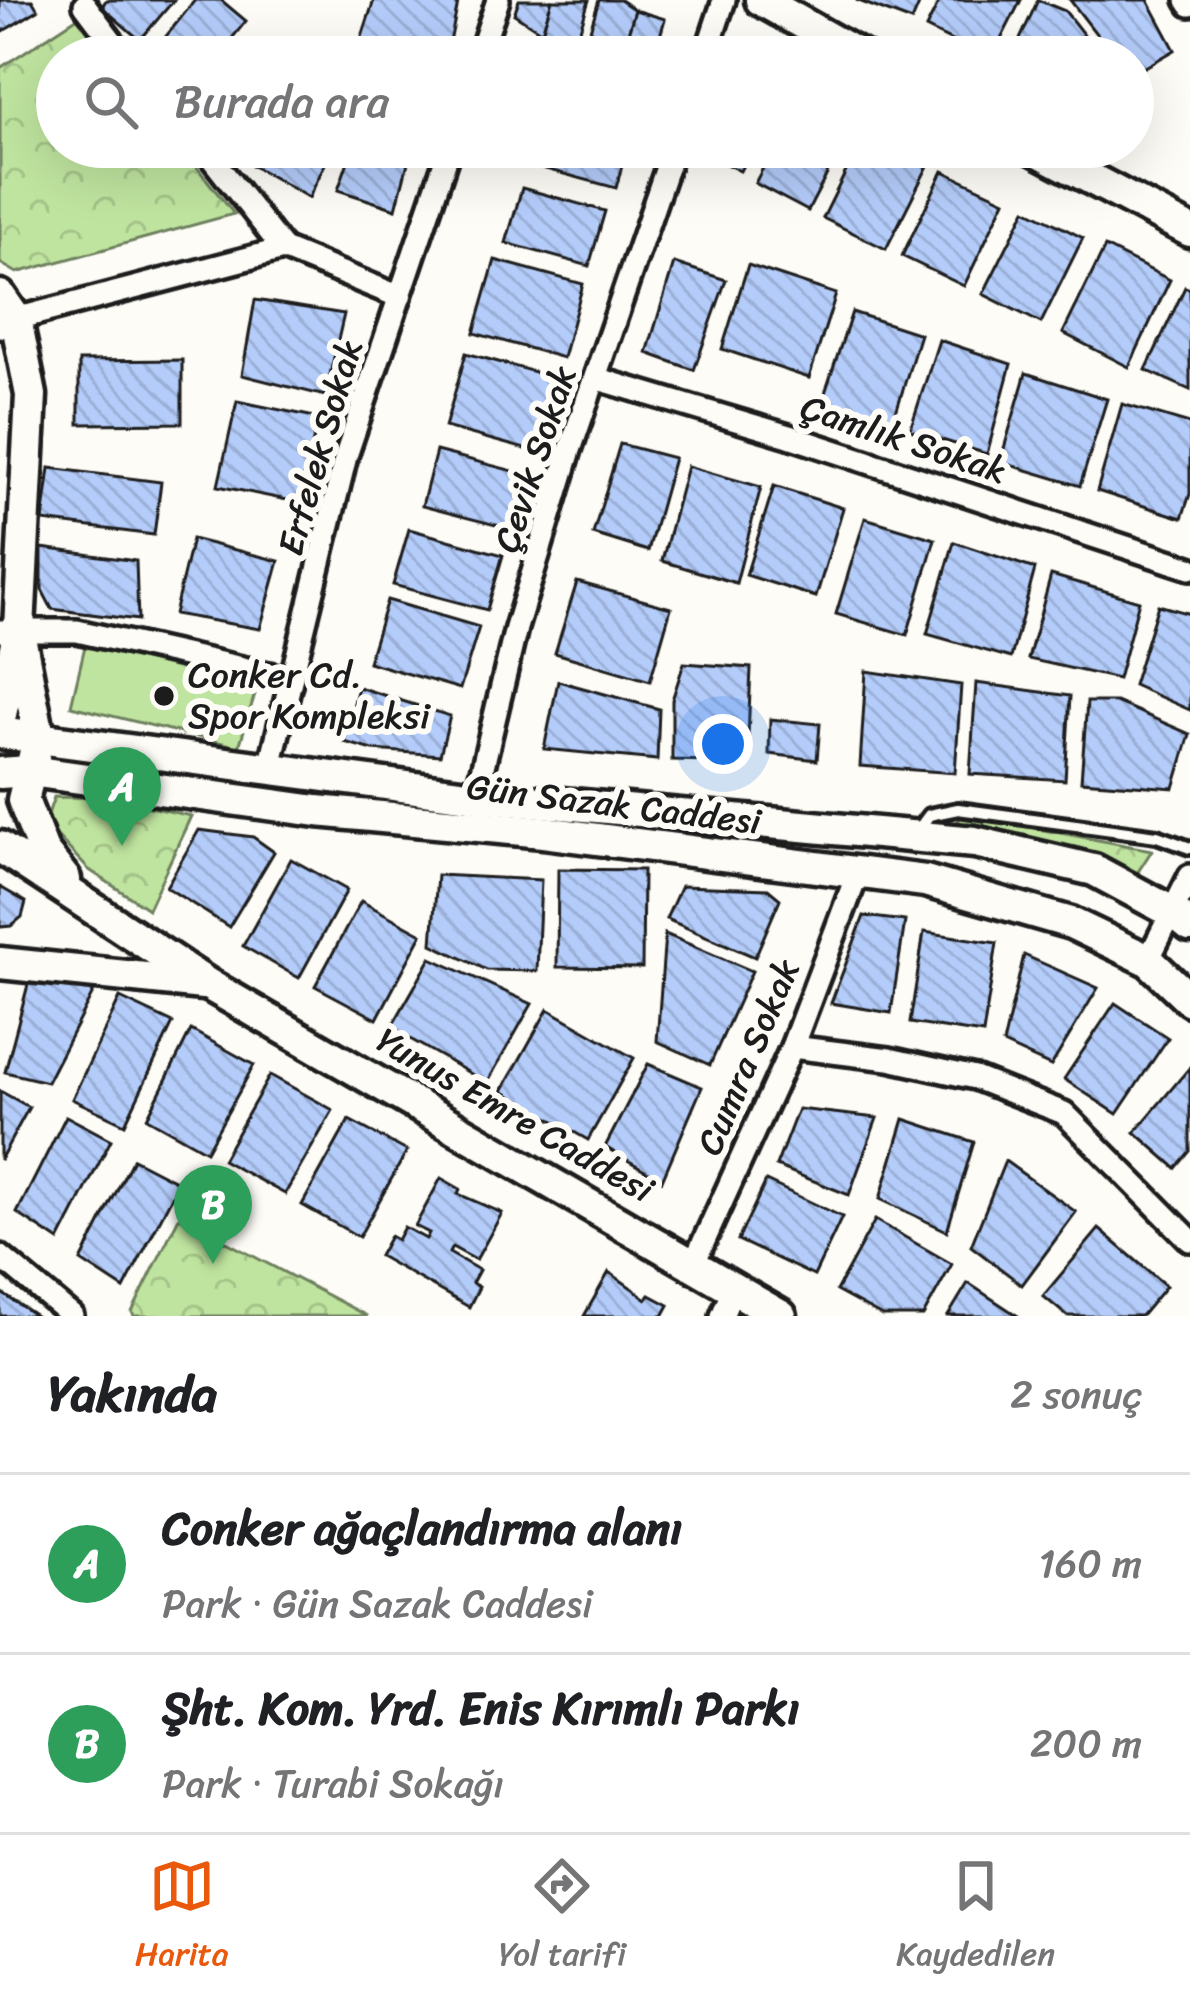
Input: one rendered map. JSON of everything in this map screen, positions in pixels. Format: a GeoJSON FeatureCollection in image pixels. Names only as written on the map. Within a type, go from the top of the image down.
{"type":"FeatureCollection","features":[{"type":"Feature","properties":{"kind":"main road"},"geometry":{"type":"LineString","coordinates":[[761,0],[796,10],[833,36]]}},
{"type":"Feature","properties":{"kind":"main road"},"geometry":{"type":"LineString","coordinates":[[1071,168],[1190,231]]}},
{"type":"Feature","properties":{"kind":"main road"},"geometry":{"type":"LineString","coordinates":[[0,719],[31,395],[5,314]]}},
{"type":"Feature","properties":{"kind":"main road"},"geometry":{"type":"LineString","coordinates":[[9,630],[39,736],[15,772],[43,851],[80,897]]}},
{"type":"Feature","properties":{"kind":"main road","name":"Gün Sazak Caddesi"},"geometry":{"type":"LineString","coordinates":[[0,733],[476,796],[975,842],[1094,871],[1182,920]]}},
{"type":"Feature","properties":{"kind":"main road","name":"Gün Sazak Caddesi"},"geometry":{"type":"LineString","coordinates":[[15,772],[926,880],[1071,923],[1148,960],[1190,1000]]}},
{"type":"Feature","properties":{"kind":"main road"},"geometry":{"type":"LineString","coordinates":[[0,825],[80,897]]}},
{"type":"Feature","properties":{"kind":"main road"},"geometry":{"type":"LineString","coordinates":[[0,847],[80,897]]}},
{"type":"Feature","properties":{"kind":"main road","name":"Yunus Emre Caddesi"},"geometry":{"type":"LineString","coordinates":[[80,897],[209,985],[694,1263],[728,1303],[781,1316]]}},
{"type":"Feature","properties":{"kind":"main road"},"geometry":{"type":"LineString","coordinates":[[0,962],[209,985]]}},
{"type":"Feature","properties":{"kind":"street"},"geometry":{"type":"LineString","coordinates":[[486,36],[498,0]]}},
{"type":"Feature","properties":{"kind":"street"},"geometry":{"type":"LineString","coordinates":[[712,36],[724,0]]}},
{"type":"Feature","properties":{"kind":"street"},"geometry":{"type":"LineString","coordinates":[[85,5],[108,36]]}},
{"type":"Feature","properties":{"kind":"street"},"geometry":{"type":"LineString","coordinates":[[219,168],[283,249],[400,297]]}},
{"type":"Feature","properties":{"kind":"street","name":"Erfelek Sokak"},"geometry":{"type":"LineString","coordinates":[[268,770],[346,456],[443,168]]}},
{"type":"Feature","properties":{"kind":"street","name":"Çevik Sokak"},"geometry":{"type":"LineString","coordinates":[[476,796],[517,628],[667,168]]}},
{"type":"Feature","properties":{"kind":"street"},"geometry":{"type":"LineString","coordinates":[[5,314],[283,249]]}},
{"type":"Feature","properties":{"kind":"street","name":"Çamlık Sokak"},"geometry":{"type":"LineString","coordinates":[[595,378],[789,436],[1190,568]]}},
{"type":"Feature","properties":{"kind":"street"},"geometry":{"type":"LineString","coordinates":[[9,630],[77,631],[291,679]]}},
{"type":"Feature","properties":{"kind":"street","name":"Cumra Sokak"},"geometry":{"type":"LineString","coordinates":[[694,1263],[792,1047],[857,875]]}},
{"type":"Feature","properties":{"kind":"street"},"geometry":{"type":"LineString","coordinates":[[1148,960],[1182,920],[1190,876]]}},
{"type":"Feature","properties":{"kind":"street"},"geometry":{"type":"LineString","coordinates":[[792,1047],[889,1059],[975,1078],[1064,1112],[1190,1240]]}},
{"type":"Feature","properties":{"kind":"street"},"geometry":{"type":"LineString","coordinates":[[0,1256],[72,1316]]}},
{"type":"Feature","properties":{"kind":"lane"},"geometry":{"type":"LineString","coordinates":[[913,836],[929,815],[958,809],[1156,836],[1190,848]]}},
{"type":"Feature","properties":{"kind":"green space"},"geometry":{"type":"Polygon","coordinates":[[[78,17],[93,36],[49,36],[78,17]]]}},
{"type":"Feature","properties":{"kind":"green space"},"geometry":{"type":"Polygon","coordinates":[[[36,44],[36,168],[198,168],[234,214],[17,273],[0,263],[0,68],[36,44]]]}},
{"type":"Feature","properties":{"kind":"green space","name":"Conker Cd. Spor Kompleksi"},"geometry":{"type":"Polygon","coordinates":[[[85,646],[257,687],[239,747],[71,706],[85,646]]]}},
{"type":"Feature","properties":{"kind":"green space"},"geometry":{"type":"Polygon","coordinates":[[[54,797],[109,798],[191,816],[148,909],[88,869],[45,823],[54,797]]]}},
{"type":"Feature","properties":{"kind":"green space"},"geometry":{"type":"Polygon","coordinates":[[[962,815],[1152,850],[1132,881],[932,828],[936,822],[956,824],[962,815]]]}},
{"type":"Feature","properties":{"kind":"green space"},"geometry":{"type":"Polygon","coordinates":[[[179,1217],[367,1316],[134,1316],[179,1217]]]}},
{"type":"Feature","properties":{"kind":"building"},"geometry":{"type":"Polygon","coordinates":[[[0,0],[32,0],[38,10],[0,33],[0,0]]]}},
{"type":"Feature","properties":{"kind":"building"},"geometry":{"type":"Polygon","coordinates":[[[106,0],[174,0],[143,36],[135,36],[102,7],[106,0]]]}},
{"type":"Feature","properties":{"kind":"building"},"geometry":{"type":"Polygon","coordinates":[[[195,0],[221,0],[246,21],[234,36],[166,36],[195,0]]]}},
{"type":"Feature","properties":{"kind":"building"},"geometry":{"type":"Polygon","coordinates":[[[374,0],[458,3],[451,36],[362,36],[374,0]]]}},
{"type":"Feature","properties":{"kind":"building"},"geometry":{"type":"Polygon","coordinates":[[[519,0],[552,0],[542,32],[514,14],[519,0]]]}},
{"type":"Feature","properties":{"kind":"building"},"geometry":{"type":"Polygon","coordinates":[[[552,0],[589,0],[578,36],[542,32],[552,0]]]}},
{"type":"Feature","properties":{"kind":"building"},"geometry":{"type":"Polygon","coordinates":[[[599,0],[620,0],[635,10],[627,36],[588,36],[599,0]]]}},
{"type":"Feature","properties":{"kind":"building"},"geometry":{"type":"Polygon","coordinates":[[[856,0],[921,0],[912,21],[856,0]]]}},
{"type":"Feature","properties":{"kind":"building"},"geometry":{"type":"Polygon","coordinates":[[[940,0],[1021,0],[1003,36],[942,36],[926,28],[940,0]]]}},
{"type":"Feature","properties":{"kind":"building"},"geometry":{"type":"Polygon","coordinates":[[[1038,0],[1065,11],[1085,36],[1022,36],[1038,0]]]}},
{"type":"Feature","properties":{"kind":"building"},"geometry":{"type":"Polygon","coordinates":[[[1070,0],[1148,0],[1175,50],[1154,62],[1154,36],[1098,36],[1070,0]]]}},
{"type":"Feature","properties":{"kind":"building"},"geometry":{"type":"Polygon","coordinates":[[[635,10],[665,19],[660,36],[627,36],[635,10]]]}},
{"type":"Feature","properties":{"kind":"building"},"geometry":{"type":"Polygon","coordinates":[[[257,168],[323,168],[309,198],[257,168]]]}},
{"type":"Feature","properties":{"kind":"building"},"geometry":{"type":"Polygon","coordinates":[[[346,168],[407,168],[396,209],[338,190],[346,168]]]}},
{"type":"Feature","properties":{"kind":"building"},"geometry":{"type":"Polygon","coordinates":[[[541,168],[621,168],[616,188],[541,168]]]}},
{"type":"Feature","properties":{"kind":"building"},"geometry":{"type":"Polygon","coordinates":[[[763,168],[830,168],[808,211],[755,183],[763,168]]]}},
{"type":"Feature","properties":{"kind":"building"},"geometry":{"type":"Polygon","coordinates":[[[848,168],[927,168],[886,249],[823,218],[848,168]]]}},
{"type":"Feature","properties":{"kind":"building"},"geometry":{"type":"Polygon","coordinates":[[[943,171],[1005,200],[964,286],[902,256],[943,171]]]}},
{"type":"Feature","properties":{"kind":"building"},"geometry":{"type":"Polygon","coordinates":[[[522,188],[605,211],[589,266],[506,243],[522,188]]]}},
{"type":"Feature","properties":{"kind":"building"},"geometry":{"type":"Polygon","coordinates":[[[1026,209],[1083,238],[1041,323],[983,294],[1026,209]]]}},
{"type":"Feature","properties":{"kind":"building"},"geometry":{"type":"Polygon","coordinates":[[[1105,247],[1170,280],[1129,367],[1063,333],[1105,247]]]}},
{"type":"Feature","properties":{"kind":"building"},"geometry":{"type":"Polygon","coordinates":[[[495,260],[583,284],[563,358],[474,333],[495,260]]]}},
{"type":"Feature","properties":{"kind":"building"},"geometry":{"type":"Polygon","coordinates":[[[674,263],[726,280],[694,370],[647,353],[674,263]]]}},
{"type":"Feature","properties":{"kind":"building"},"geometry":{"type":"Polygon","coordinates":[[[748,265],[836,294],[809,378],[722,349],[748,265]]]}},
{"type":"Feature","properties":{"kind":"building"},"geometry":{"type":"Polygon","coordinates":[[[1185,287],[1190,289],[1190,390],[1146,370],[1185,287]]]}},
{"type":"Feature","properties":{"kind":"building"},"geometry":{"type":"Polygon","coordinates":[[[255,300],[344,314],[325,396],[242,375],[255,300]]]}},
{"type":"Feature","properties":{"kind":"building"},"geometry":{"type":"Polygon","coordinates":[[[852,312],[920,334],[892,425],[822,402],[852,312]]]}},
{"type":"Feature","properties":{"kind":"building"},"geometry":{"type":"Polygon","coordinates":[[[939,340],[1011,364],[987,454],[910,430],[939,340]]]}},
{"type":"Feature","properties":{"kind":"building"},"geometry":{"type":"Polygon","coordinates":[[[466,353],[556,378],[536,452],[445,427],[466,353]]]}},
{"type":"Feature","properties":{"kind":"building"},"geometry":{"type":"Polygon","coordinates":[[[182,360],[182,423],[79,424],[79,361],[182,360]]]}},
{"type":"Feature","properties":{"kind":"building"},"geometry":{"type":"Polygon","coordinates":[[[1026,373],[1107,399],[1080,486],[1000,462],[1026,373]]]}},
{"type":"Feature","properties":{"kind":"building"},"geometry":{"type":"Polygon","coordinates":[[[237,401],[319,418],[297,502],[218,486],[237,401]]]}},
{"type":"Feature","properties":{"kind":"building"},"geometry":{"type":"Polygon","coordinates":[[[1122,404],[1190,424],[1190,494],[1182,518],[1097,491],[1122,404]]]}},
{"type":"Feature","properties":{"kind":"building"},"geometry":{"type":"Polygon","coordinates":[[[620,444],[674,458],[648,551],[593,534],[620,444]]]}},
{"type":"Feature","properties":{"kind":"building"},"geometry":{"type":"Polygon","coordinates":[[[436,451],[529,475],[515,530],[422,506],[436,451]]]}},
{"type":"Feature","properties":{"kind":"building"},"geometry":{"type":"Polygon","coordinates":[[[687,466],[761,487],[736,583],[662,561],[687,466]]]}},
{"type":"Feature","properties":{"kind":"building"},"geometry":{"type":"Polygon","coordinates":[[[50,468],[161,482],[154,535],[43,521],[50,468]]]}},
{"type":"Feature","properties":{"kind":"building"},"geometry":{"type":"Polygon","coordinates":[[[774,486],[843,508],[816,597],[746,575],[774,486]]]}},
{"type":"Feature","properties":{"kind":"building"},"geometry":{"type":"Polygon","coordinates":[[[865,518],[935,539],[907,635],[836,614],[865,518]]]}},
{"type":"Feature","properties":{"kind":"building"},"geometry":{"type":"Polygon","coordinates":[[[409,529],[503,555],[487,610],[393,585],[409,529]]]}},
{"type":"Feature","properties":{"kind":"building"},"geometry":{"type":"Polygon","coordinates":[[[192,539],[279,561],[260,629],[174,614],[192,539]]]}},
{"type":"Feature","properties":{"kind":"building"},"geometry":{"type":"Polygon","coordinates":[[[954,542],[1035,569],[1011,658],[927,634],[954,542]]]}},
{"type":"Feature","properties":{"kind":"building"},"geometry":{"type":"Polygon","coordinates":[[[42,548],[136,561],[138,620],[52,609],[42,590],[42,548]]]}},
{"type":"Feature","properties":{"kind":"building"},"geometry":{"type":"Polygon","coordinates":[[[1051,575],[1139,601],[1118,679],[1028,659],[1051,575]]]}},
{"type":"Feature","properties":{"kind":"building"},"geometry":{"type":"Polygon","coordinates":[[[577,582],[671,608],[650,681],[555,653],[577,582]]]}},
{"type":"Feature","properties":{"kind":"building"},"geometry":{"type":"Polygon","coordinates":[[[387,600],[479,627],[460,689],[368,662],[387,600]]]}},
{"type":"Feature","properties":{"kind":"building"},"geometry":{"type":"Polygon","coordinates":[[[1158,605],[1190,614],[1190,710],[1133,685],[1158,605]]]}},
{"type":"Feature","properties":{"kind":"building"},"geometry":{"type":"Polygon","coordinates":[[[684,663],[751,668],[747,762],[672,760],[672,700],[684,663]]]}},
{"type":"Feature","properties":{"kind":"building"},"geometry":{"type":"Polygon","coordinates":[[[866,671],[961,685],[955,773],[860,766],[866,671]]]}},
{"type":"Feature","properties":{"kind":"building"},"geometry":{"type":"Polygon","coordinates":[[[558,681],[659,709],[657,760],[544,749],[558,681]]]}},
{"type":"Feature","properties":{"kind":"building"},"geometry":{"type":"Polygon","coordinates":[[[976,683],[1070,696],[1065,780],[970,774],[976,683]]]}},
{"type":"Feature","properties":{"kind":"building"},"geometry":{"type":"Polygon","coordinates":[[[358,687],[450,716],[440,755],[373,750],[344,742],[358,687]]]}},
{"type":"Feature","properties":{"kind":"building"},"geometry":{"type":"Polygon","coordinates":[[[1087,702],[1116,702],[1190,734],[1174,788],[1081,781],[1087,702]]]}},
{"type":"Feature","properties":{"kind":"building"},"geometry":{"type":"Polygon","coordinates":[[[770,719],[820,724],[817,760],[769,754],[770,719]]]}},
{"type":"Feature","properties":{"kind":"building"},"geometry":{"type":"Polygon","coordinates":[[[199,830],[253,837],[274,852],[229,927],[166,887],[199,830]]]}},
{"type":"Feature","properties":{"kind":"building"},"geometry":{"type":"Polygon","coordinates":[[[291,859],[347,890],[299,978],[243,946],[291,859]]]}},
{"type":"Feature","properties":{"kind":"building"},"geometry":{"type":"Polygon","coordinates":[[[558,869],[643,870],[642,968],[557,967],[558,869]]]}},
{"type":"Feature","properties":{"kind":"building"},"geometry":{"type":"Polygon","coordinates":[[[437,875],[541,880],[537,971],[487,970],[432,944],[437,875]]]}},
{"type":"Feature","properties":{"kind":"building"},"geometry":{"type":"Polygon","coordinates":[[[681,886],[768,889],[780,899],[755,957],[666,919],[681,886]]]}},
{"type":"Feature","properties":{"kind":"building"},"geometry":{"type":"Polygon","coordinates":[[[0,887],[26,902],[22,917],[11,926],[0,927],[0,887]]]}},
{"type":"Feature","properties":{"kind":"building"},"geometry":{"type":"Polygon","coordinates":[[[361,901],[422,934],[377,1019],[315,986],[361,901]]]}},
{"type":"Feature","properties":{"kind":"building"},"geometry":{"type":"Polygon","coordinates":[[[864,916],[905,921],[891,1013],[831,1003],[864,916]]]}},
{"type":"Feature","properties":{"kind":"building"},"geometry":{"type":"Polygon","coordinates":[[[924,932],[997,943],[983,1034],[910,1023],[924,932]]]}},
{"type":"Feature","properties":{"kind":"building"},"geometry":{"type":"Polygon","coordinates":[[[665,934],[752,971],[710,1065],[657,1041],[665,934]]]}},
{"type":"Feature","properties":{"kind":"building"},"geometry":{"type":"Polygon","coordinates":[[[1024,955],[1098,988],[1051,1066],[1003,1044],[1024,955]]]}},
{"type":"Feature","properties":{"kind":"building"},"geometry":{"type":"Polygon","coordinates":[[[431,958],[532,1004],[487,1083],[391,1028],[431,958]]]}},
{"type":"Feature","properties":{"kind":"building"},"geometry":{"type":"Polygon","coordinates":[[[30,977],[96,987],[47,1082],[5,1072],[30,977]]]}},
{"type":"Feature","properties":{"kind":"building"},"geometry":{"type":"Polygon","coordinates":[[[120,998],[173,1023],[125,1124],[72,1099],[120,998]]]}},
{"type":"Feature","properties":{"kind":"building"},"geometry":{"type":"Polygon","coordinates":[[[1115,1003],[1168,1038],[1117,1114],[1064,1079],[1115,1003]]]}},
{"type":"Feature","properties":{"kind":"building"},"geometry":{"type":"Polygon","coordinates":[[[548,1009],[634,1058],[588,1140],[502,1091],[548,1009]]]}},
{"type":"Feature","properties":{"kind":"building"},"geometry":{"type":"Polygon","coordinates":[[[191,1030],[254,1065],[206,1151],[147,1118],[191,1030]]]}},
{"type":"Feature","properties":{"kind":"building"},"geometry":{"type":"Polygon","coordinates":[[[648,1064],[702,1087],[662,1180],[605,1147],[648,1064]]]}},
{"type":"Feature","properties":{"kind":"building"},"geometry":{"type":"Polygon","coordinates":[[[1190,1067],[1190,1151],[1176,1168],[1135,1132],[1190,1067]]]}},
{"type":"Feature","properties":{"kind":"building"},"geometry":{"type":"Polygon","coordinates":[[[270,1075],[333,1110],[285,1194],[222,1160],[270,1075]]]}},
{"type":"Feature","properties":{"kind":"building"},"geometry":{"type":"Polygon","coordinates":[[[0,1091],[29,1107],[0,1160],[0,1091]]]}},
{"type":"Feature","properties":{"kind":"building"},"geometry":{"type":"Polygon","coordinates":[[[798,1109],[877,1118],[849,1195],[776,1166],[798,1109]]]}},
{"type":"Feature","properties":{"kind":"building"},"geometry":{"type":"Polygon","coordinates":[[[66,1116],[111,1140],[59,1241],[17,1213],[66,1116]]]}},
{"type":"Feature","properties":{"kind":"building"},"geometry":{"type":"Polygon","coordinates":[[[904,1119],[974,1142],[947,1231],[880,1199],[904,1119]]]}},
{"type":"Feature","properties":{"kind":"building"},"geometry":{"type":"Polygon","coordinates":[[[349,1120],[407,1151],[359,1237],[302,1205],[349,1120]]]}},
{"type":"Feature","properties":{"kind":"building"},"geometry":{"type":"Polygon","coordinates":[[[133,1159],[179,1183],[124,1289],[81,1261],[133,1159]]]}},
{"type":"Feature","properties":{"kind":"building"},"geometry":{"type":"Polygon","coordinates":[[[1005,1161],[1076,1212],[1022,1285],[971,1246],[1005,1161]]]}},
{"type":"Feature","properties":{"kind":"building"},"geometry":{"type":"Polygon","coordinates":[[[441,1178],[460,1189],[458,1194],[502,1213],[476,1260],[452,1247],[449,1253],[479,1270],[472,1283],[479,1287],[469,1307],[379,1256],[390,1236],[397,1240],[404,1227],[426,1239],[429,1233],[415,1226],[441,1178]]]}},
{"type":"Feature","properties":{"kind":"building"},"geometry":{"type":"Polygon","coordinates":[[[766,1181],[842,1217],[814,1276],[738,1240],[766,1181]]]}},
{"type":"Feature","properties":{"kind":"building"},"geometry":{"type":"Polygon","coordinates":[[[875,1220],[952,1264],[923,1316],[882,1316],[836,1291],[875,1220]]]}},
{"type":"Feature","properties":{"kind":"building"},"geometry":{"type":"Polygon","coordinates":[[[1099,1229],[1166,1286],[1141,1316],[1067,1316],[1043,1296],[1099,1229]]]}},
{"type":"Feature","properties":{"kind":"building"},"geometry":{"type":"Polygon","coordinates":[[[609,1272],[647,1299],[650,1295],[669,1305],[663,1316],[584,1316],[609,1272]]]}},
{"type":"Feature","properties":{"kind":"building"},"geometry":{"type":"Polygon","coordinates":[[[968,1283],[1018,1316],[948,1316],[968,1283]]]}},
{"type":"Feature","properties":{"kind":"building"},"geometry":{"type":"Polygon","coordinates":[[[0,1292],[36,1316],[0,1316],[0,1292]]]}},
{"type":"Feature","properties":{"kind":"place","name":"Conker Cd. Spor Kompleksi"},"geometry":{"type":"Point","coordinates":[164,696]}},
{"type":"Feature","properties":{"kind":"place","name":"Conker ağaçlandırma alanı"},"geometry":{"type":"Point","coordinates":[122,846]}},
{"type":"Feature","properties":{"kind":"place","name":"Şht. Kom. Yrd. Enis Kırımlı Parkı"},"geometry":{"type":"Point","coordinates":[213,1264]}}]}
